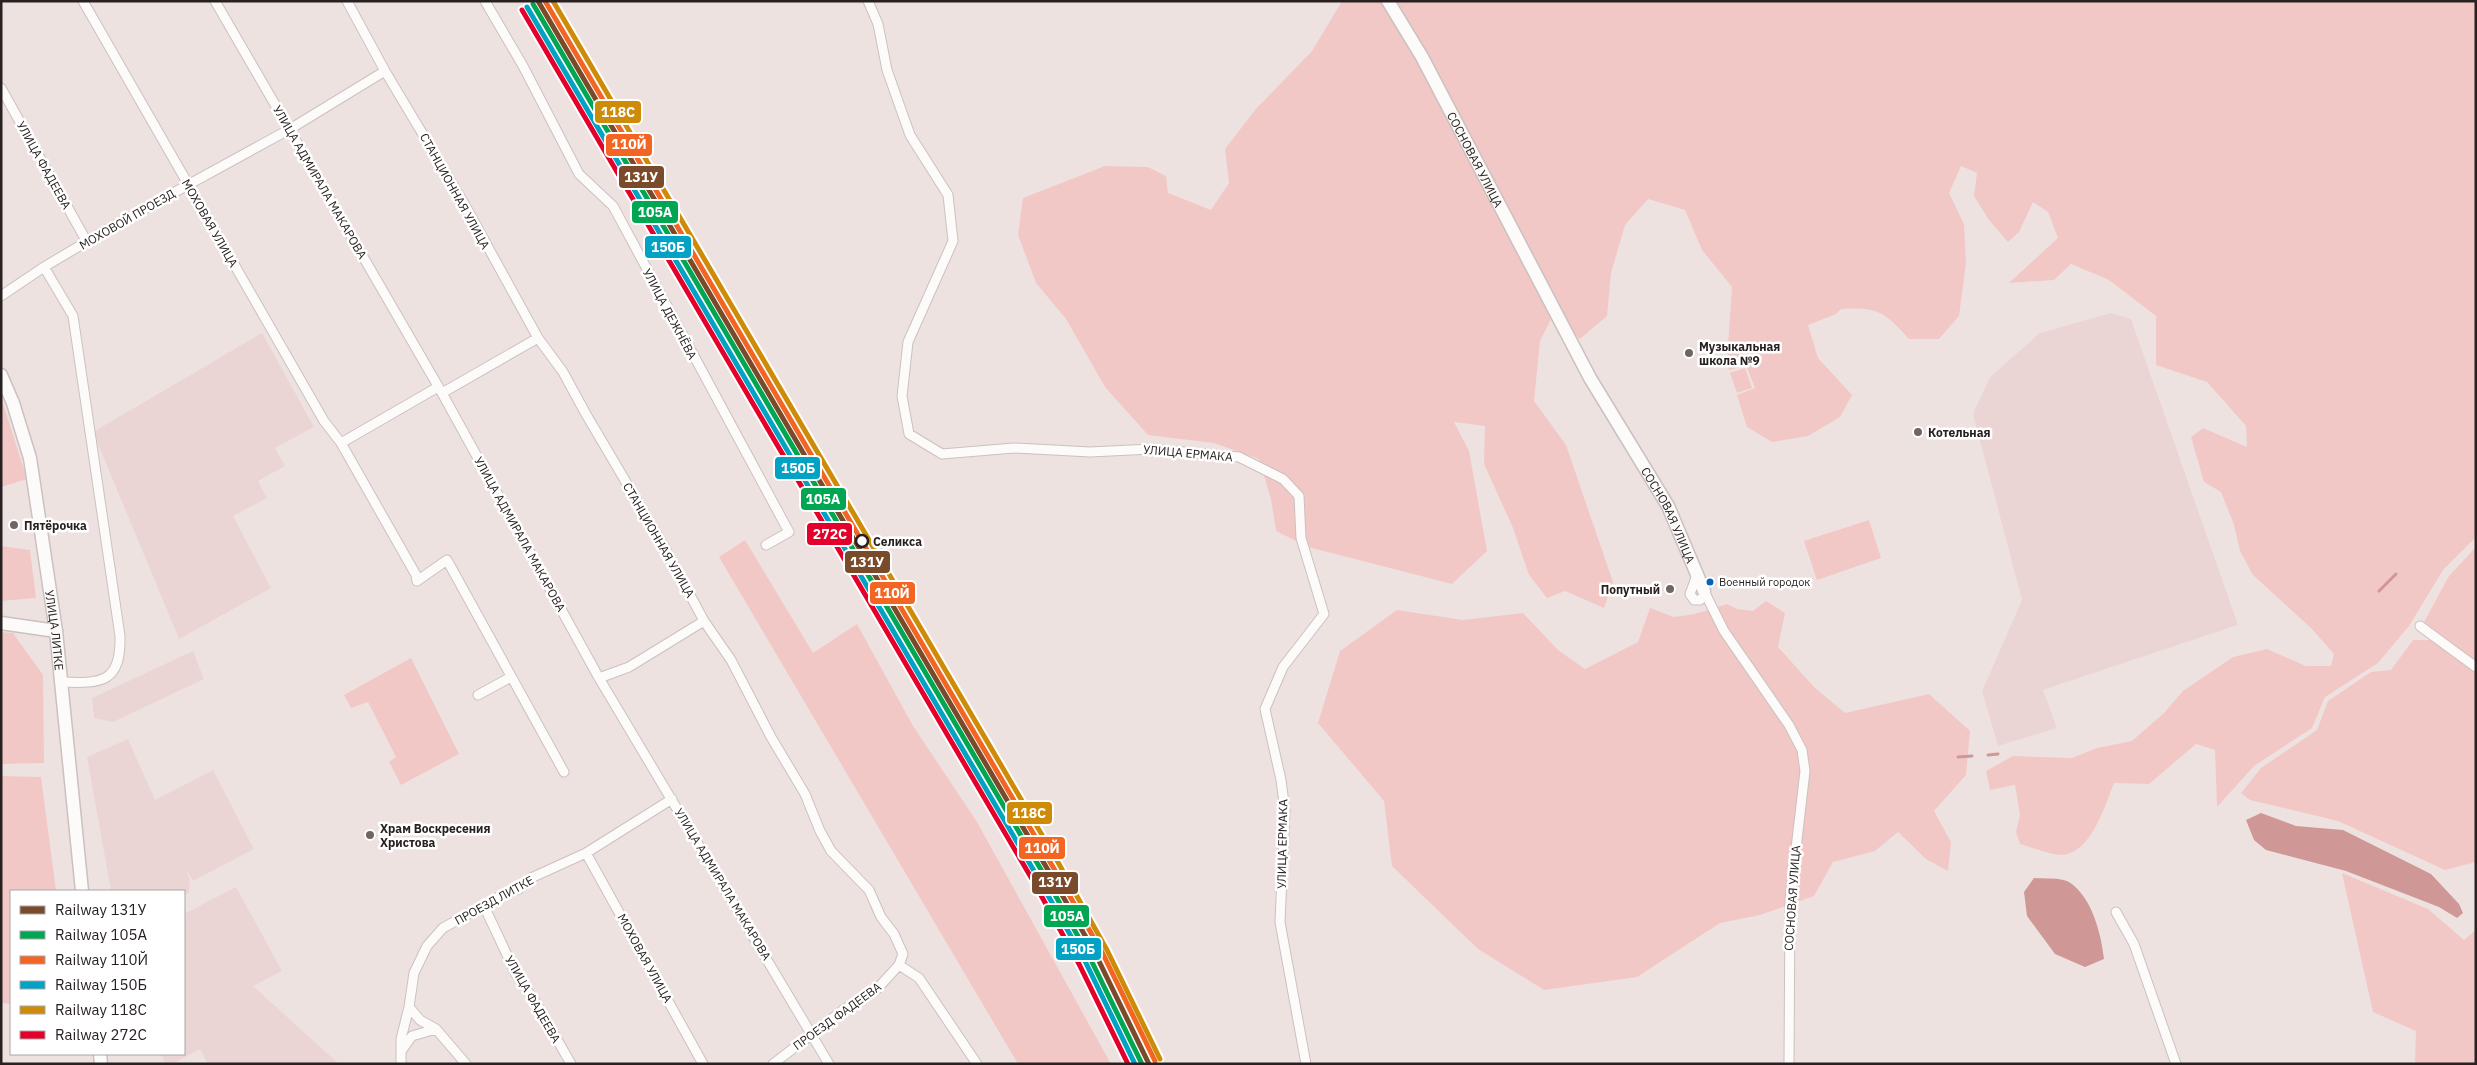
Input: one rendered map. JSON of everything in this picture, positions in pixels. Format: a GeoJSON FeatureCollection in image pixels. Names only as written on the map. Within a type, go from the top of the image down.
{"type":"FeatureCollection","features":[{"type":"Feature","properties":{"kind":"street","name":"МОХОВАЯ УЛИЦА"},"geometry":{"type":"LineString","coordinates":[[83,1],[324,421],[341,443],[416,575],[417,581],[446,560],[511,678]]}},
{"type":"Feature","properties":{"kind":"street","name":"УЛИЦА АДМИРАЛА МАКАРОВА"},"geometry":{"type":"LineString","coordinates":[[215,1],[440,390],[599,678],[830,1064]]}},
{"type":"Feature","properties":{"kind":"street","name":"СТАНЦИОННАЯ УЛИЦА"},"geometry":{"type":"LineString","coordinates":[[347,1],[458,192],[538,338],[563,372],[665,548],[704,621],[731,660],[771,737],[805,794],[820,831],[831,851],[862,881],[877,905],[881,917],[894,934],[903,954],[899,965]]}},
{"type":"Feature","properties":{"kind":"street","name":"УЛИЦА ДЕЖНЁВА"},"geometry":{"type":"LineString","coordinates":[[485,1],[523,66],[579,174],[613,206],[789,532],[766,546]]}},
{"type":"Feature","properties":{"kind":"street","name":"УЛИЦА ЕРМАКА"},"geometry":{"type":"LineString","coordinates":[[868,1],[878,24],[887,70],[910,135],[948,195],[953,241],[908,342],[902,396],[909,434],[942,454],[1014,448],[1090,452],[1152,448],[1239,457],[1283,479],[1299,496],[1301,538],[1324,614],[1283,667],[1265,708],[1281,780],[1285,811],[1280,922],[1306,1064]]}},
{"type":"Feature","properties":{"kind":"street","name":"СОСНОВАЯ УЛИЦА"},"geometry":{"type":"LineString","coordinates":[[1388,1],[1422,57],[1590,378],[1668,506],[1704,591],[1724,631],[1789,725],[1802,750],[1805,771],[1790,900],[1789,1064]]}},
{"type":"Feature","properties":{"kind":"street","name":"МОХОВОЙ ПРОЕЗД"},"geometry":{"type":"LineString","coordinates":[[1,296],[44,267],[290,129],[386,71]]}},
{"type":"Feature","properties":{"kind":"street","name":"УЛИЦА ФАДЕЕВА"},"geometry":{"type":"LineString","coordinates":[[1,88],[87,242]]}},
{"type":"Feature","properties":{"kind":"street"},"geometry":{"type":"LineString","coordinates":[[44,267],[73,316],[120,636],[121,656],[117,668],[105,679],[76,683],[61,682]]}},
{"type":"Feature","properties":{"kind":"street"},"geometry":{"type":"LineString","coordinates":[[341,443],[538,338]]}},
{"type":"Feature","properties":{"kind":"street","name":"УЛИЦА ЛИТКЕ"},"geometry":{"type":"LineString","coordinates":[[1,375],[13,403],[30,458],[56,630],[82,890]]}},
{"type":"Feature","properties":{"kind":"street"},"geometry":{"type":"LineString","coordinates":[[599,678],[629,667],[704,621]]}},
{"type":"Feature","properties":{"kind":"street"},"geometry":{"type":"LineString","coordinates":[[1,623],[56,630]]}},
{"type":"Feature","properties":{"kind":"street"},"geometry":{"type":"LineString","coordinates":[[2420,626],[2476,667]]}},
{"type":"Feature","properties":{"kind":"street"},"geometry":{"type":"LineString","coordinates":[[478,695],[511,678],[564,772]]}},
{"type":"Feature","properties":{"kind":"street","name":"ПРОЕЗД ЛИТКЕ"},"geometry":{"type":"LineString","coordinates":[[401,1064],[401,1039],[409,1007],[414,973],[427,946],[443,928],[504,894],[518,889],[531,878],[586,852],[672,799]]}},
{"type":"Feature","properties":{"kind":"street","name":"МОХОВАЯ УЛИЦА"},"geometry":{"type":"LineString","coordinates":[[586,852],[703,1064]]}},
{"type":"Feature","properties":{"kind":"street","name":"УЛИЦА ФАДЕЕВА"},"geometry":{"type":"LineString","coordinates":[[484,906],[516,974],[538,1006],[570,1064]]}},
{"type":"Feature","properties":{"kind":"street"},"geometry":{"type":"LineString","coordinates":[[2116,912],[2134,944],[2176,1064]]}},
{"type":"Feature","properties":{"kind":"street"},"geometry":{"type":"LineString","coordinates":[[899,965],[919,978],[977,1064]]}},
{"type":"Feature","properties":{"kind":"street","name":"ПРОЕЗД ФАДЕЕВА"},"geometry":{"type":"LineString","coordinates":[[773,1064],[811,1033],[876,989],[899,965]]}},
{"type":"Feature","properties":{"kind":"street"},"geometry":{"type":"LineString","coordinates":[[409,1007],[420,1020],[436,1029],[466,1064]]}},
{"type":"Feature","properties":{"kind":"street"},"geometry":{"type":"LineString","coordinates":[[402,1050],[412,1036],[436,1029]]}},
{"type":"Feature","properties":{"kind":"shaded area"},"geometry":{"type":"Polygon","coordinates":[[[1342,1],[2476,1],[2476,537],[2443,570],[2409,626],[2378,663],[2325,697],[2312,728],[2254,766],[2217,807],[2215,750],[2196,744],[2149,784],[2114,783],[2096,827],[2081,846],[2072,852],[2057,855],[2020,844],[2016,832],[2020,815],[2015,785],[1990,790],[1986,771],[2013,756],[2072,758],[2097,748],[2132,741],[2164,713],[2183,691],[2233,657],[2267,649],[2306,666],[2331,666],[2334,654],[2311,628],[2253,575],[2240,551],[2234,525],[2221,492],[2204,482],[2191,437],[2203,428],[2247,447],[2246,426],[2207,382],[2156,365],[2156,316],[2109,280],[2071,264],[2054,280],[2009,283],[2058,238],[2048,212],[2033,202],[2019,232],[2008,242],[1989,220],[1974,196],[1977,173],[1961,166],[1949,193],[1964,224],[1966,263],[1959,316],[1939,339],[1909,339],[1887,317],[1873,310],[1864,309],[1841,309],[1836,314],[1808,325],[1818,358],[1852,395],[1840,417],[1808,436],[1772,442],[1747,427],[1737,395],[1755,388],[1746,365],[1729,370],[1727,362],[1732,287],[1702,250],[1685,210],[1648,199],[1625,225],[1611,273],[1607,316],[1580,339],[1565,326],[1551,319],[1540,341],[1534,401],[1566,445],[1613,582],[1604,608],[1565,591],[1547,598],[1529,575],[1513,528],[1484,464],[1485,426],[1454,422],[1469,451],[1487,551],[1452,584],[1308,547],[1276,531],[1271,499],[1259,459],[1214,443],[1148,435],[1105,387],[1066,319],[1036,283],[1018,235],[1023,198],[1105,166],[1148,167],[1166,176],[1168,193],[1211,210],[1229,183],[1225,149],[1255,110],[1312,51],[1342,1]]]}},
{"type":"Feature","properties":{"kind":"shaded area"},"geometry":{"type":"Polygon","coordinates":[[[2111,313],[2131,319],[2238,625],[2043,690],[2057,728],[1998,746],[1982,691],[2022,600],[1973,414],[1990,377],[2040,333],[2111,313]]]}},
{"type":"Feature","properties":{"kind":"shaded area"},"geometry":{"type":"Polygon","coordinates":[[[262,333],[314,427],[275,448],[285,466],[258,481],[267,498],[233,516],[271,588],[179,639],[93,432],[262,333]]]}},
{"type":"Feature","properties":{"kind":"shaded area"},"geometry":{"type":"Polygon","coordinates":[[[1745,368],[1752,388],[1737,393],[1730,373],[1745,368]]]}},
{"type":"Feature","properties":{"kind":"shaded area"},"geometry":{"type":"Polygon","coordinates":[[[1,397],[27,479],[1,487],[1,397]]]}},
{"type":"Feature","properties":{"kind":"shaded area"},"geometry":{"type":"Polygon","coordinates":[[[1869,520],[1881,558],[1817,580],[1804,541],[1869,520]]]}},
{"type":"Feature","properties":{"kind":"shaded area"},"geometry":{"type":"Polygon","coordinates":[[[745,540],[813,653],[857,624],[913,726],[977,822],[1111,1064],[1018,1064],[719,557],[745,540]]]}},
{"type":"Feature","properties":{"kind":"shaded area"},"geometry":{"type":"Polygon","coordinates":[[[1,546],[30,550],[36,598],[1,601],[1,546]]]}},
{"type":"Feature","properties":{"kind":"shaded area"},"geometry":{"type":"Polygon","coordinates":[[[2476,547],[2476,662],[2424,622],[2449,576],[2476,547]]]}},
{"type":"Feature","properties":{"kind":"shaded area"},"geometry":{"type":"Polygon","coordinates":[[[1766,601],[1785,613],[1778,647],[1815,688],[1845,713],[1929,694],[1970,731],[1966,775],[1934,811],[1951,842],[1948,871],[1926,859],[1898,832],[1875,851],[1833,862],[1814,896],[1760,915],[1720,923],[1637,977],[1544,990],[1478,949],[1392,866],[1384,801],[1318,723],[1340,651],[1397,610],[1463,620],[1523,613],[1558,650],[1585,669],[1638,642],[1650,608],[1674,617],[1695,614],[1727,604],[1737,609],[1753,611],[1766,601]]]}},
{"type":"Feature","properties":{"kind":"shaded area"},"geometry":{"type":"Polygon","coordinates":[[[1,632],[13,633],[43,675],[44,763],[1,764],[1,632]]]}},
{"type":"Feature","properties":{"kind":"shaded area"},"geometry":{"type":"Polygon","coordinates":[[[2413,640],[2430,640],[2476,672],[2476,862],[2445,870],[2338,821],[2250,800],[2241,793],[2261,768],[2317,730],[2328,701],[2371,672],[2391,670],[2413,640]]]}},
{"type":"Feature","properties":{"kind":"shaded area"},"geometry":{"type":"Polygon","coordinates":[[[193,651],[204,679],[113,722],[94,718],[92,698],[193,651]]]}},
{"type":"Feature","properties":{"kind":"shaded area"},"geometry":{"type":"Polygon","coordinates":[[[411,658],[459,754],[401,785],[389,762],[396,757],[368,702],[351,708],[344,695],[411,658]]]}},
{"type":"Feature","properties":{"kind":"shaded area"},"geometry":{"type":"Polygon","coordinates":[[[128,739],[155,800],[213,770],[254,849],[193,881],[185,867],[190,879],[189,892],[185,894],[185,890],[111,890],[87,757],[128,739]]]}},
{"type":"Feature","properties":{"kind":"shaded area"},"geometry":{"type":"Polygon","coordinates":[[[1,776],[41,777],[56,890],[10,890],[10,1004],[1,1003],[1,776]]]}},
{"type":"Feature","properties":{"kind":"shaded area"},"geometry":{"type":"Polygon","coordinates":[[[2261,813],[2296,826],[2343,830],[2431,874],[2459,904],[2463,913],[2457,918],[2439,907],[2346,871],[2266,850],[2254,840],[2246,820],[2261,813]]]}},
{"type":"Feature","properties":{"kind":"shaded area"},"geometry":{"type":"Polygon","coordinates":[[[2342,873],[2428,909],[2464,940],[2476,930],[2476,1064],[2415,1064],[2416,1031],[2373,1012],[2342,873]]]}},
{"type":"Feature","properties":{"kind":"shaded area"},"geometry":{"type":"Polygon","coordinates":[[[2034,878],[2065,880],[2084,897],[2098,927],[2104,959],[2085,967],[2055,954],[2027,916],[2024,892],[2034,878]]]}},
{"type":"Feature","properties":{"kind":"shaded area"},"geometry":{"type":"Polygon","coordinates":[[[236,887],[282,971],[253,986],[339,1064],[208,1064],[200,1049],[172,1064],[166,1064],[162,1055],[185,1055],[185,913],[236,887]]]}},
{"type":"Feature","properties":{"kind":"waterway"},"geometry":{"type":"LineString","coordinates":[[2379,591],[2396,574]]}},
{"type":"Feature","properties":{"kind":"waterway"},"geometry":{"type":"LineString","coordinates":[[1988,755],[1998,754]]}},
{"type":"Feature","properties":{"kind":"waterway"},"geometry":{"type":"LineString","coordinates":[[1958,757],[1972,756]]}},
{"type":"Feature","properties":{"kind":"rail line","name":"131У"},"geometry":{"type":"LineString","coordinates":[[538,1],[1048,870],[1096,955],[1149,1064]]}},
{"type":"Feature","properties":{"kind":"rail line","name":"110Й"},"geometry":{"type":"LineString","coordinates":[[545,1],[1102,952],[1155,1061]]}},
{"type":"Feature","properties":{"kind":"rail line","name":"118С"},"geometry":{"type":"LineString","coordinates":[[553,1],[1059,864],[1107,950],[1160,1059]]}},
{"type":"Feature","properties":{"kind":"rail line","name":"105А"},"geometry":{"type":"LineString","coordinates":[[533,4],[1043,873],[1090,958],[1142,1064]]}},
{"type":"Feature","properties":{"kind":"rail line","name":"150Б"},"geometry":{"type":"LineString","coordinates":[[527,7],[1037,876],[1085,961],[1135,1064]]}},
{"type":"Feature","properties":{"kind":"rail line","name":"272С"},"geometry":{"type":"LineString","coordinates":[[522,10],[1032,879],[1079,964],[1128,1064]]}},
{"type":"Feature","properties":{"kind":"place","name":"Музыкальная школа №9"},"geometry":{"type":"Point","coordinates":[1689,353]}},
{"type":"Feature","properties":{"kind":"place","name":"Котельная"},"geometry":{"type":"Point","coordinates":[1918,432]}},
{"type":"Feature","properties":{"kind":"place","name":"Пятёрочка"},"geometry":{"type":"Point","coordinates":[14,525]}},
{"type":"Feature","properties":{"kind":"place","name":"Селикса"},"geometry":{"type":"Point","coordinates":[862,541]}},
{"type":"Feature","properties":{"kind":"place","name":"Военный городок"},"geometry":{"type":"Point","coordinates":[1710,582]}},
{"type":"Feature","properties":{"kind":"place","name":"Попутный"},"geometry":{"type":"Point","coordinates":[1670,589]}},
{"type":"Feature","properties":{"kind":"place","name":"Храм Воскресения Христова"},"geometry":{"type":"Point","coordinates":[370,835]}}]}
